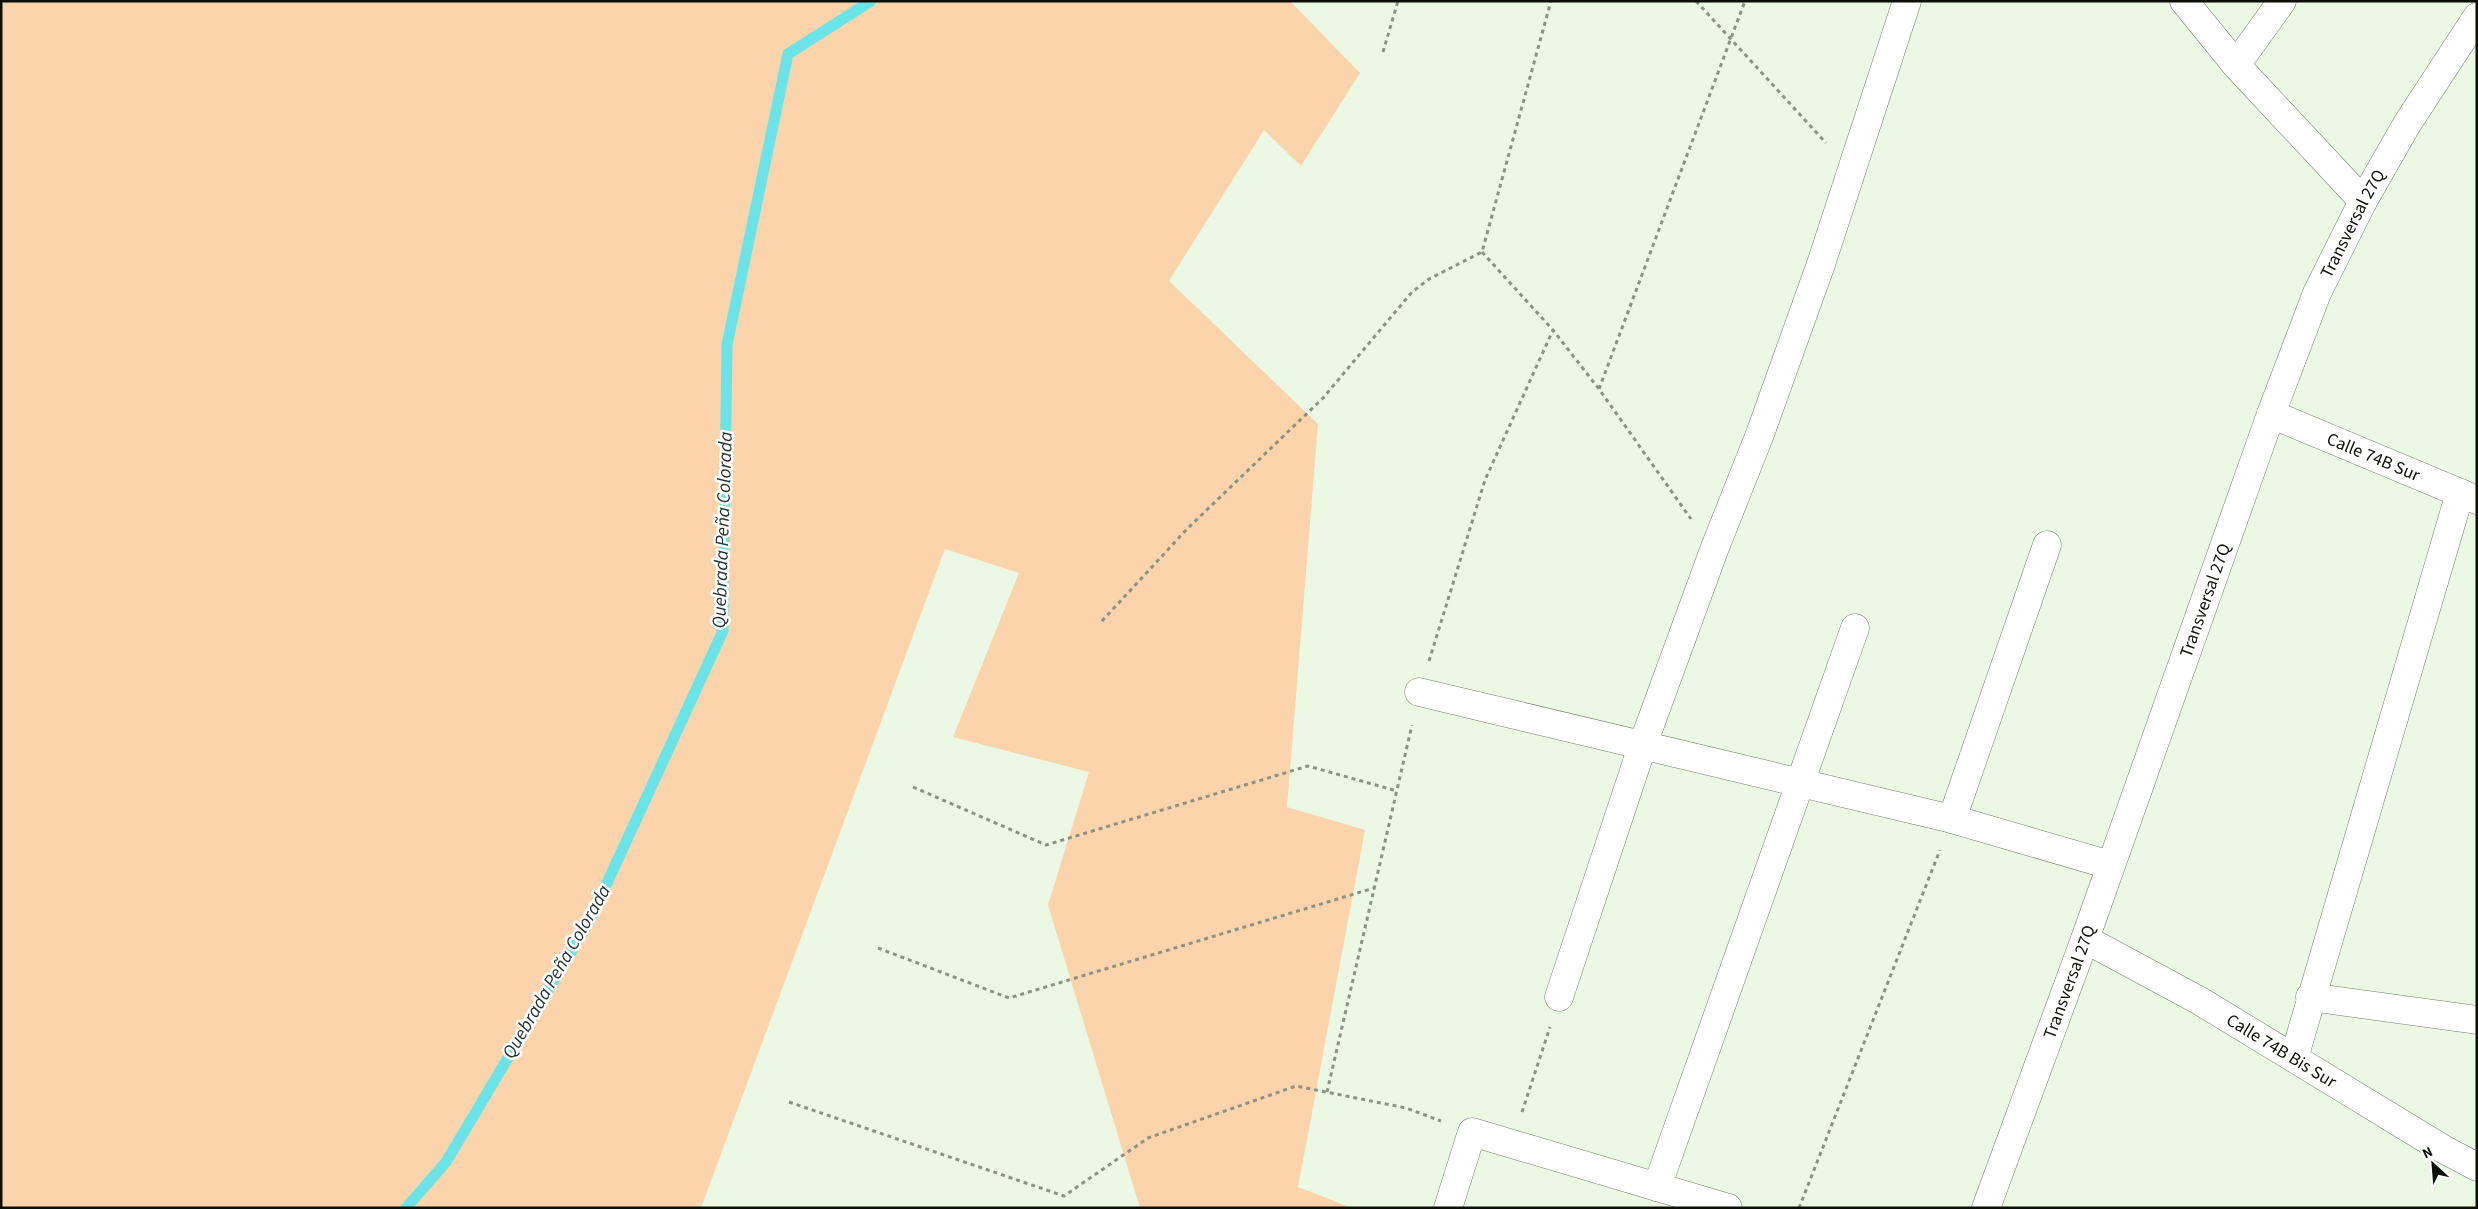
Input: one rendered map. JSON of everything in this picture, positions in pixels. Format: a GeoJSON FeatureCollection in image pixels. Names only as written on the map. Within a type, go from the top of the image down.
{"type":"FeatureCollection","features":[{"type":"Feature","properties":{"kind":"street"},"geometry":{"type":"LineString","coordinates":[[1560,997],[1643,744],[1714,550],[1763,425],[1820,264],[1907,1]]}},
{"type":"Feature","properties":{"kind":"street"},"geometry":{"type":"LineString","coordinates":[[2184,1],[2236,65],[2363,201]]}},
{"type":"Feature","properties":{"kind":"street"},"geometry":{"type":"LineString","coordinates":[[2236,65],[2282,1]]}},
{"type":"Feature","properties":{"kind":"street","name":"Transversal 27Q"},"geometry":{"type":"LineString","coordinates":[[1986,1208],[2085,939],[2271,414],[2317,294],[2363,201],[2407,124],[2477,18]]}},
{"type":"Feature","properties":{"kind":"street","name":"Calle 74B Sur"},"geometry":{"type":"LineString","coordinates":[[2271,414],[2468,497]]}},
{"type":"Feature","properties":{"kind":"street"},"geometry":{"type":"LineString","coordinates":[[2294,1058],[2310,997],[2468,497]]}},
{"type":"Feature","properties":{"kind":"street"},"geometry":{"type":"LineString","coordinates":[[1952,819],[2047,545]]}},
{"type":"Feature","properties":{"kind":"street"},"geometry":{"type":"LineString","coordinates":[[1657,1187],[1855,628]]}},
{"type":"Feature","properties":{"kind":"street"},"geometry":{"type":"LineString","coordinates":[[1420,692],[1952,819],[2110,865]]}},
{"type":"Feature","properties":{"kind":"street","name":"Calle 74B Bis Sur"},"geometry":{"type":"LineString","coordinates":[[2085,939],[2200,1001],[2443,1149],[2477,1167]]}},
{"type":"Feature","properties":{"kind":"street"},"geometry":{"type":"LineString","coordinates":[[2310,997],[2477,1020]]}},
{"type":"Feature","properties":{"kind":"street"},"geometry":{"type":"LineString","coordinates":[[1448,1208],[1472,1132],[1728,1208]]}},
{"type":"Feature","properties":{"kind":"path"},"geometry":{"type":"LineString","coordinates":[[1383,52],[1398,1]]}},
{"type":"Feature","properties":{"kind":"path"},"geometry":{"type":"LineString","coordinates":[[1102,621],[1187,529],[1323,398],[1412,292],[1429,279],[1482,252],[1551,1]]}},
{"type":"Feature","properties":{"kind":"path"},"geometry":{"type":"LineString","coordinates":[[1696,1],[1850,170]]}},
{"type":"Feature","properties":{"kind":"path"},"geometry":{"type":"LineString","coordinates":[[1599,389],[1745,1]]}},
{"type":"Feature","properties":{"kind":"path"},"geometry":{"type":"LineString","coordinates":[[1482,252],[1553,330],[1599,389],[1714,550]]}},
{"type":"Feature","properties":{"kind":"path"},"geometry":{"type":"LineString","coordinates":[[913,787],[1046,845],[1308,766],[1397,791]]}},
{"type":"Feature","properties":{"kind":"path"},"geometry":{"type":"LineString","coordinates":[[1799,1208],[1952,819]]}},
{"type":"Feature","properties":{"kind":"path"},"geometry":{"type":"LineString","coordinates":[[878,948],[1009,998],[1374,888]]}},
{"type":"Feature","properties":{"kind":"path"},"geometry":{"type":"LineString","coordinates":[[1512,1143],[1560,997]]}},
{"type":"Feature","properties":{"kind":"path"},"geometry":{"type":"LineString","coordinates":[[789,1102],[1064,1196],[1148,1138],[1296,1086],[1406,1108],[1472,1132]]}},
{"type":"Feature","properties":{"kind":"shaded area"},"geometry":{"type":"Polygon","coordinates":[[[1,1],[1290,1],[1360,73],[1301,166],[1264,130],[1169,281],[1318,424],[1287,807],[1365,830],[1298,1187],[1352,1208],[1140,1208],[1048,905],[1089,772],[953,737],[1019,573],[945,549],[701,1208],[1,1208],[1,1]]]}},
{"type":"Feature","properties":{"kind":"waterway","name":"Quebrada Peña Colorada"},"geometry":{"type":"LineString","coordinates":[[406,1208],[446,1162],[590,920],[723,631],[727,345],[788,54],[871,1]]}}]}
